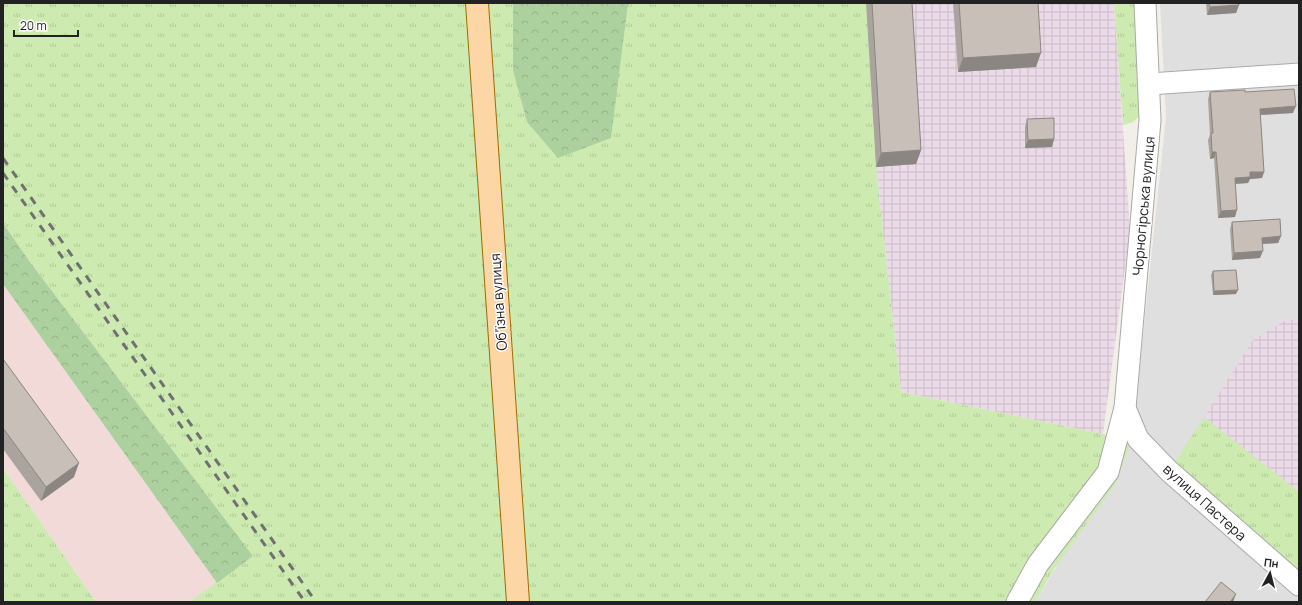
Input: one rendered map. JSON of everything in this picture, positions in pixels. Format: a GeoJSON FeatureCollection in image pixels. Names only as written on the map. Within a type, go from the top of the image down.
{"type":"FeatureCollection","features":[{"type":"Feature","properties":{"kind":"main road","name":"Обʼїзна вулиця"},"geometry":{"type":"LineString","coordinates":[[477,3],[518,602]]}},
{"type":"Feature","properties":{"kind":"street","name":"Чорногірська вулиця"},"geometry":{"type":"LineString","coordinates":[[1017,602],[1038,564],[1108,472],[1125,408],[1149,134],[1149,84],[1145,3]]}},
{"type":"Feature","properties":{"kind":"street"},"geometry":{"type":"LineString","coordinates":[[1149,84],[1299,74]]}},
{"type":"Feature","properties":{"kind":"street","name":"вулиця Пастера"},"geometry":{"type":"LineString","coordinates":[[1125,408],[1138,439],[1169,471],[1299,586]]}},
{"type":"Feature","properties":{"kind":"shaded area"},"geometry":{"type":"Polygon","coordinates":[[[866,3],[1114,3],[1130,230],[1103,434],[901,392],[876,167],[866,3]]]}},
{"type":"Feature","properties":{"kind":"shaded area"},"geometry":{"type":"Polygon","coordinates":[[[1160,3],[1299,3],[1299,602],[1035,602],[1132,440],[1166,117],[1160,3]]]}},
{"type":"Feature","properties":{"kind":"shaded area"},"geometry":{"type":"Polygon","coordinates":[[[3,284],[217,583],[189,602],[96,602],[3,468],[3,284]]]}},
{"type":"Feature","properties":{"kind":"shaded area"},"geometry":{"type":"Polygon","coordinates":[[[1286,320],[1299,320],[1299,492],[1204,417],[1253,340],[1286,320]]]}},
{"type":"Feature","properties":{"kind":"green space"},"geometry":{"type":"Polygon","coordinates":[[[3,3],[866,3],[876,167],[901,392],[1132,440],[1116,484],[1054,569],[1035,602],[189,602],[253,556],[30,262],[3,223],[3,3]]]}},
{"type":"Feature","properties":{"kind":"green space"},"geometry":{"type":"Polygon","coordinates":[[[513,3],[628,3],[611,138],[558,158],[527,122],[513,70],[513,3]]]}},
{"type":"Feature","properties":{"kind":"green space"},"geometry":{"type":"Polygon","coordinates":[[[1114,3],[1134,3],[1141,114],[1133,122],[1123,125],[1114,3]]]}},
{"type":"Feature","properties":{"kind":"green space"},"geometry":{"type":"Polygon","coordinates":[[[3,223],[30,262],[253,556],[217,583],[3,284],[3,223]]]}},
{"type":"Feature","properties":{"kind":"green space"},"geometry":{"type":"Polygon","coordinates":[[[1204,417],[1299,492],[1299,572],[1175,462],[1204,417]]]}},
{"type":"Feature","properties":{"kind":"green space"},"geometry":{"type":"Polygon","coordinates":[[[3,468],[96,602],[3,602],[3,468]]]}},
{"type":"Feature","properties":{"kind":"building"},"geometry":{"type":"Polygon","coordinates":[[[872,3],[912,3],[921,150],[881,153],[872,3]]]}},
{"type":"Feature","properties":{"kind":"building"},"geometry":{"type":"Polygon","coordinates":[[[959,3],[1038,3],[1041,53],[963,58],[959,3]]]}},
{"type":"Feature","properties":{"kind":"building"},"geometry":{"type":"Polygon","coordinates":[[[1209,3],[1239,3],[1239,5],[1210,7],[1209,3]]]}},
{"type":"Feature","properties":{"kind":"building"},"geometry":{"type":"Polygon","coordinates":[[[1294,89],[1296,106],[1260,109],[1264,172],[1250,172],[1250,177],[1235,178],[1237,210],[1221,211],[1216,152],[1212,152],[1211,133],[1213,133],[1210,92],[1245,90],[1245,92],[1294,89]]]}},
{"type":"Feature","properties":{"kind":"building"},"geometry":{"type":"Polygon","coordinates":[[[1054,118],[1054,139],[1028,140],[1027,119],[1054,118]]]}},
{"type":"Feature","properties":{"kind":"building"},"geometry":{"type":"Polygon","coordinates":[[[1280,219],[1281,236],[1262,238],[1263,251],[1234,253],[1232,222],[1280,219]]]}},
{"type":"Feature","properties":{"kind":"building"},"geometry":{"type":"Polygon","coordinates":[[[1236,270],[1238,290],[1214,291],[1213,271],[1236,270]]]}},
{"type":"Feature","properties":{"kind":"building"},"geometry":{"type":"Polygon","coordinates":[[[3,359],[79,463],[46,487],[3,428],[3,359]]]}},
{"type":"Feature","properties":{"kind":"building"},"geometry":{"type":"Polygon","coordinates":[[[1221,582],[1236,594],[1230,602],[1205,602],[1221,582]]]}},
{"type":"Feature","properties":{"kind":"railway"},"geometry":{"type":"LineString","coordinates":[[3,158],[316,602]]}},
{"type":"Feature","properties":{"kind":"railway"},"geometry":{"type":"LineString","coordinates":[[3,173],[305,602]]}}]}
